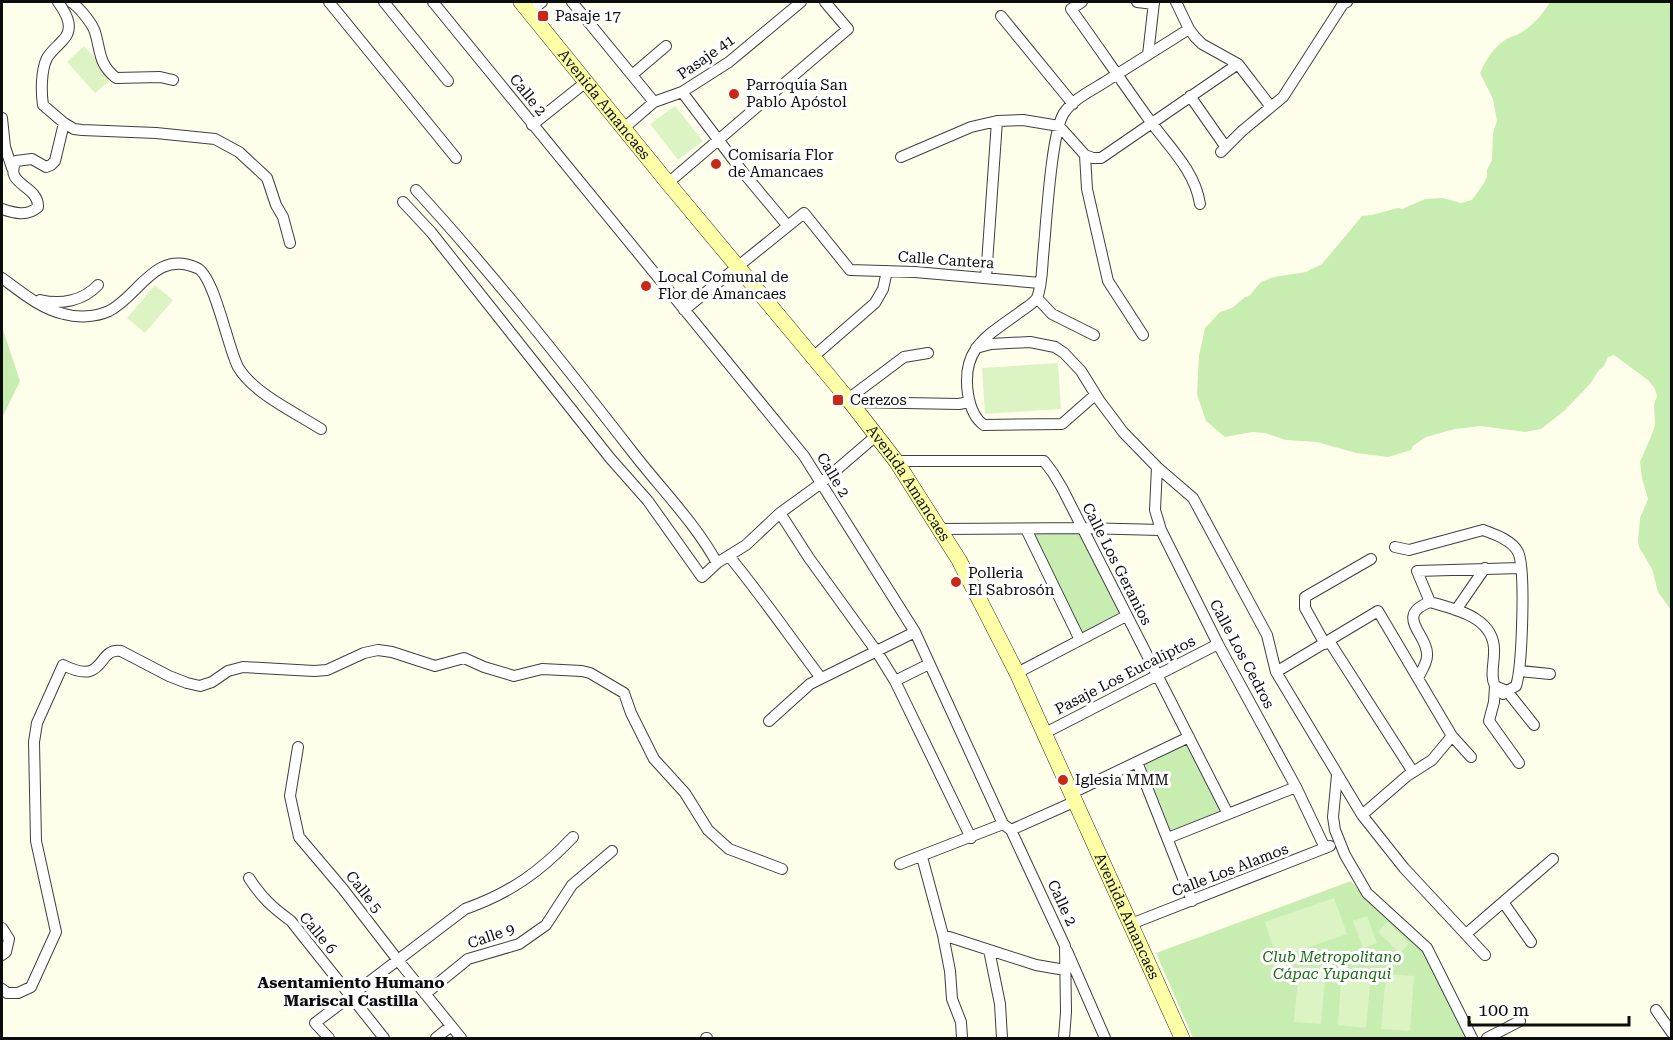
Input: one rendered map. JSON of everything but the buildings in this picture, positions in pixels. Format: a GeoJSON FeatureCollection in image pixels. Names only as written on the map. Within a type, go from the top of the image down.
{"type":"FeatureCollection","features":[{"type":"Feature","properties":{"kind":"street"},"geometry":{"type":"LineString","coordinates":[[58,2],[67,14],[68,32],[65,39],[52,50],[45,64],[43,105],[74,129],[156,133],[215,139],[239,152],[267,178],[276,205],[283,217],[290,243]]}},
{"type":"Feature","properties":{"kind":"street"},"geometry":{"type":"LineString","coordinates":[[72,2],[94,30],[103,63],[116,78],[160,77],[172,80]]}},
{"type":"Feature","properties":{"kind":"street"},"geometry":{"type":"LineString","coordinates":[[328,2],[456,158]]}},
{"type":"Feature","properties":{"kind":"street"},"geometry":{"type":"LineString","coordinates":[[384,2],[448,81]]}},
{"type":"Feature","properties":{"kind":"street","name":"Calle 2"},"geometry":{"type":"LineString","coordinates":[[433,2],[804,456],[915,632],[1065,946],[1064,1038]]}},
{"type":"Feature","properties":{"kind":"street"},"geometry":{"type":"LineString","coordinates":[[525,7],[542,2]]}},
{"type":"Feature","properties":{"kind":"street"},"geometry":{"type":"LineString","coordinates":[[572,2],[654,102]]}},
{"type":"Feature","properties":{"kind":"street","name":"Pasaje 41"},"geometry":{"type":"LineString","coordinates":[[624,128],[654,102],[682,92],[729,62],[801,2]]}},
{"type":"Feature","properties":{"kind":"street"},"geometry":{"type":"LineString","coordinates":[[668,183],[848,29],[825,2]]}},
{"type":"Feature","properties":{"kind":"street"},"geometry":{"type":"LineString","coordinates":[[1082,2],[1071,9],[1198,187],[1200,204]]}},
{"type":"Feature","properties":{"kind":"street"},"geometry":{"type":"LineString","coordinates":[[1137,2],[1154,3],[1148,55]]}},
{"type":"Feature","properties":{"kind":"street"},"geometry":{"type":"LineString","coordinates":[[1176,2],[1189,29],[1202,44],[1238,64],[1271,107]]}},
{"type":"Feature","properties":{"kind":"street"},"geometry":{"type":"LineString","coordinates":[[1190,96],[1223,149],[1283,97],[1316,44],[1343,4],[1347,2]]}},
{"type":"Feature","properties":{"kind":"street","name":"Avenida Amancaes"},"geometry":{"type":"LineString","coordinates":[[525,7],[668,183],[850,400],[896,461],[963,569],[1017,673],[1182,1038]]}},
{"type":"Feature","properties":{"kind":"street"},"geometry":{"type":"LineString","coordinates":[[1001,16],[1072,104]]}},
{"type":"Feature","properties":{"kind":"street"},"geometry":{"type":"LineString","coordinates":[[1095,395],[1069,420],[1055,425],[984,425],[979,422],[969,402],[967,389],[969,365],[976,348],[994,329],[1029,306],[1036,298],[1040,283],[1059,126],[1063,115],[1072,104],[1189,29]]}},
{"type":"Feature","properties":{"kind":"street"},"geometry":{"type":"LineString","coordinates":[[632,75],[666,46]]}},
{"type":"Feature","properties":{"kind":"street"},"geometry":{"type":"LineString","coordinates":[[901,157],[971,128],[997,121],[1023,120],[1059,126],[1085,155],[1101,158],[1238,64]]}},
{"type":"Feature","properties":{"kind":"street"},"geometry":{"type":"LineString","coordinates":[[532,125],[586,82]]}},
{"type":"Feature","properties":{"kind":"street"},"geometry":{"type":"LineString","coordinates":[[682,92],[742,171],[788,225],[684,310]]}},
{"type":"Feature","properties":{"kind":"street"},"geometry":{"type":"LineString","coordinates":[[2,118],[5,147],[17,180],[38,199],[38,207],[33,212],[21,214],[2,209]]}},
{"type":"Feature","properties":{"kind":"street"},"geometry":{"type":"LineString","coordinates":[[986,278],[997,121]]}},
{"type":"Feature","properties":{"kind":"street"},"geometry":{"type":"LineString","coordinates":[[12,168],[16,161],[21,159],[32,159],[46,166],[51,165],[55,161],[64,123]]}},
{"type":"Feature","properties":{"kind":"street"},"geometry":{"type":"LineString","coordinates":[[1085,155],[1087,189],[1108,281],[1143,335]]}},
{"type":"Feature","properties":{"kind":"street"},"geometry":{"type":"LineString","coordinates":[[416,190],[484,267],[559,358],[650,476],[692,524],[717,563]]}},
{"type":"Feature","properties":{"kind":"street"},"geometry":{"type":"LineString","coordinates":[[402,202],[431,232],[610,458],[648,501],[702,577],[717,563],[746,545],[780,513],[820,484],[876,435]]}},
{"type":"Feature","properties":{"kind":"street","name":"Calle Cantera"},"geometry":{"type":"LineString","coordinates":[[788,225],[804,213],[850,270],[1040,283]]}},
{"type":"Feature","properties":{"kind":"street"},"geometry":{"type":"LineString","coordinates":[[2,278],[28,297],[64,314],[81,316],[96,315],[109,310],[158,269],[179,264],[198,268],[204,273],[211,286],[233,358],[244,377],[255,387],[321,429]]}},
{"type":"Feature","properties":{"kind":"street"},"geometry":{"type":"LineString","coordinates":[[813,357],[875,303],[883,289],[887,271]]}},
{"type":"Feature","properties":{"kind":"street"},"geometry":{"type":"LineString","coordinates":[[28,297],[47,302],[76,300],[90,294],[98,285]]}},
{"type":"Feature","properties":{"kind":"street"},"geometry":{"type":"LineString","coordinates":[[1036,298],[1052,314],[1094,335]]}},
{"type":"Feature","properties":{"kind":"street"},"geometry":{"type":"LineString","coordinates":[[976,348],[991,344],[1030,342],[1055,347],[1064,353],[1081,371],[1095,395],[1123,432],[1192,498],[1267,634],[1276,672],[1353,802],[1404,868],[1485,955]]}},
{"type":"Feature","properties":{"kind":"street"},"geometry":{"type":"LineString","coordinates":[[850,400],[904,357],[928,353]]}},
{"type":"Feature","properties":{"kind":"street"},"geometry":{"type":"LineString","coordinates":[[850,400],[959,404],[969,402]]}},
{"type":"Feature","properties":{"kind":"street","name":"Calle Los Geranios"},"geometry":{"type":"LineString","coordinates":[[896,461],[1044,461],[1053,472],[1228,814]]}},
{"type":"Feature","properties":{"kind":"street","name":"Calle Los Cedros"},"geometry":{"type":"LineString","coordinates":[[1157,467],[1155,510],[1161,530],[1218,644],[1296,787],[1325,848]]}},
{"type":"Feature","properties":{"kind":"street"},"geometry":{"type":"LineString","coordinates":[[780,513],[895,681],[971,838]]}},
{"type":"Feature","properties":{"kind":"street"},"geometry":{"type":"LineString","coordinates":[[939,529],[1161,530]]}},
{"type":"Feature","properties":{"kind":"street"},"geometry":{"type":"LineString","coordinates":[[1026,529],[1080,640]]}},
{"type":"Feature","properties":{"kind":"street"},"geometry":{"type":"LineString","coordinates":[[1395,547],[1409,550],[1483,530],[1500,537],[1515,548],[1520,557],[1522,615],[1520,671],[1516,686],[1494,702]]}},
{"type":"Feature","properties":{"kind":"street"},"geometry":{"type":"LineString","coordinates":[[729,556],[821,678]]}},
{"type":"Feature","properties":{"kind":"street"},"geometry":{"type":"LineString","coordinates":[[1371,559],[1305,597],[1305,608],[1413,772]]}},
{"type":"Feature","properties":{"kind":"street"},"geometry":{"type":"LineString","coordinates":[[1456,610],[1485,568]]}},
{"type":"Feature","properties":{"kind":"street"},"geometry":{"type":"LineString","coordinates":[[1430,602],[1417,571],[1520,568]]}},
{"type":"Feature","properties":{"kind":"street"},"geometry":{"type":"LineString","coordinates":[[1418,678],[1427,656],[1426,648],[1413,621],[1414,614],[1424,604],[1430,602],[1456,610],[1483,623],[1494,642],[1492,676],[1495,686],[1494,702],[1489,716],[1490,725],[1519,763]]}},
{"type":"Feature","properties":{"kind":"street"},"geometry":{"type":"LineString","coordinates":[[1276,672],[1378,611],[1452,736],[1471,757]]}},
{"type":"Feature","properties":{"kind":"street"},"geometry":{"type":"LineString","coordinates":[[1017,673],[1126,616]]}},
{"type":"Feature","properties":{"kind":"street"},"geometry":{"type":"LineString","coordinates":[[769,721],[810,684],[915,632]]}},
{"type":"Feature","properties":{"kind":"street","name":"Pasaje Los Eucaliptos"},"geometry":{"type":"LineString","coordinates":[[1045,733],[1218,644]]}},
{"type":"Feature","properties":{"kind":"street"},"geometry":{"type":"LineString","coordinates":[[2,989],[7,993],[18,993],[30,987],[56,932],[36,841],[34,742],[37,723],[63,665],[80,673],[92,671],[111,651],[116,650],[168,676],[200,686],[243,667],[327,670],[364,653],[378,650],[392,652],[435,666],[444,665],[455,659],[470,659],[484,667],[514,676],[542,669],[590,674],[624,693],[631,713],[654,759],[677,783],[708,830],[738,854],[782,869]]}},
{"type":"Feature","properties":{"kind":"street"},"geometry":{"type":"LineString","coordinates":[[895,681],[929,664]]}},
{"type":"Feature","properties":{"kind":"street"},"geometry":{"type":"LineString","coordinates":[[1520,671],[1550,674]]}},
{"type":"Feature","properties":{"kind":"street"},"geometry":{"type":"LineString","coordinates":[[1495,686],[1507,691],[1534,725]]}},
{"type":"Feature","properties":{"kind":"street"},"geometry":{"type":"LineString","coordinates":[[1362,815],[1413,772],[1432,760],[1452,736]]}},
{"type":"Feature","properties":{"kind":"street"},"geometry":{"type":"LineString","coordinates":[[900,864],[1007,827],[1074,797],[1137,762],[1189,737]]}},
{"type":"Feature","properties":{"kind":"street","name":"Calle 5"},"geometry":{"type":"LineString","coordinates":[[298,747],[290,796],[299,837],[461,1038]]}},
{"type":"Feature","properties":{"kind":"street"},"geometry":{"type":"LineString","coordinates":[[1137,762],[1192,900]]}},
{"type":"Feature","properties":{"kind":"street"},"geometry":{"type":"LineString","coordinates":[[1338,774],[1333,817],[1339,842],[1354,874],[1367,893],[1427,948],[1472,1038]]}},
{"type":"Feature","properties":{"kind":"street"},"geometry":{"type":"LineString","coordinates":[[1168,838],[1296,787]]}},
{"type":"Feature","properties":{"kind":"street"},"geometry":{"type":"LineString","coordinates":[[1333,817],[1342,805],[1353,802]]}},
{"type":"Feature","properties":{"kind":"street"},"geometry":{"type":"LineString","coordinates":[[329,1038],[315,1023],[465,909],[493,899],[522,883],[549,862],[573,837]]}},
{"type":"Feature","properties":{"kind":"street","name":"Calle Los Alamos"},"geometry":{"type":"LineString","coordinates":[[1131,924],[1339,842]]}},
{"type":"Feature","properties":{"kind":"street","name":"Calle 9"},"geometry":{"type":"LineString","coordinates":[[425,994],[468,959],[519,944],[546,925],[572,885],[612,851]]}},
{"type":"Feature","properties":{"kind":"street"},"geometry":{"type":"LineString","coordinates":[[922,857],[943,935],[952,999],[961,1022],[962,1038]]}},
{"type":"Feature","properties":{"kind":"street"},"geometry":{"type":"LineString","coordinates":[[1466,934],[1553,860]]}},
{"type":"Feature","properties":{"kind":"street","name":"Calle 6"},"geometry":{"type":"LineString","coordinates":[[249,878],[261,897],[291,921],[384,1038]]}},
{"type":"Feature","properties":{"kind":"street"},"geometry":{"type":"LineString","coordinates":[[1503,902],[1531,942]]}},
{"type":"Feature","properties":{"kind":"street"},"geometry":{"type":"LineString","coordinates":[[2,928],[9,939],[6,952],[2,955]]}},
{"type":"Feature","properties":{"kind":"street"},"geometry":{"type":"LineString","coordinates":[[943,935],[1036,965],[1065,970]]}},
{"type":"Feature","properties":{"kind":"street"},"geometry":{"type":"LineString","coordinates":[[1065,946],[1105,1038]]}},
{"type":"Feature","properties":{"kind":"street"},"geometry":{"type":"LineString","coordinates":[[989,950],[1000,1004],[1002,1038]]}},
{"type":"Feature","properties":{"kind":"street"},"geometry":{"type":"LineString","coordinates":[[1656,1010],[1671,1034]]}},
{"type":"Feature","properties":{"kind":"street"},"geometry":{"type":"LineString","coordinates":[[1487,1038],[1520,1021]]}},
{"type":"Feature","properties":{"kind":"street"},"geometry":{"type":"LineString","coordinates":[[436,1038],[452,1026]]}},
{"type":"Feature","properties":{"kind":"green space"},"geometry":{"type":"Polygon","coordinates":[[[1550,2],[1671,2],[1671,610],[1658,592],[1652,569],[1638,541],[1640,518],[1648,499],[1640,462],[1655,425],[1654,405],[1657,396],[1649,381],[1614,355],[1608,357],[1590,384],[1564,411],[1541,429],[1525,432],[1481,426],[1455,429],[1426,437],[1411,450],[1388,457],[1356,453],[1317,442],[1286,440],[1265,433],[1252,432],[1225,437],[1206,421],[1197,394],[1199,356],[1205,328],[1220,312],[1232,308],[1249,296],[1261,282],[1274,277],[1306,272],[1322,264],[1362,216],[1402,209],[1425,199],[1443,198],[1461,203],[1472,200],[1487,177],[1487,170],[1492,160],[1493,133],[1497,121],[1493,99],[1480,73],[1496,47],[1530,26],[1550,2]]]}},
{"type":"Feature","properties":{"kind":"green space"},"geometry":{"type":"Polygon","coordinates":[[[84,46],[113,78],[95,93],[67,62],[84,46]]]}},
{"type":"Feature","properties":{"kind":"green space"},"geometry":{"type":"Polygon","coordinates":[[[675,106],[703,141],[678,160],[650,124],[675,106]]]}},
{"type":"Feature","properties":{"kind":"green space"},"geometry":{"type":"Polygon","coordinates":[[[155,285],[173,300],[145,333],[127,318],[155,285]]]}},
{"type":"Feature","properties":{"kind":"green space"},"geometry":{"type":"Polygon","coordinates":[[[2,327],[20,381],[2,418],[2,327]]]}},
{"type":"Feature","properties":{"kind":"green space"},"geometry":{"type":"Polygon","coordinates":[[[1058,363],[1061,409],[985,414],[982,368],[1058,363]]]}},
{"type":"Feature","properties":{"kind":"green space"},"geometry":{"type":"Polygon","coordinates":[[[1079,533],[1120,612],[1081,634],[1034,534],[1079,533]]]}},
{"type":"Feature","properties":{"kind":"green space"},"geometry":{"type":"Polygon","coordinates":[[[1187,743],[1221,810],[1171,831],[1144,763],[1187,743]]]}},
{"type":"Feature","properties":{"kind":"green space","name":"Club Metropolitano Cápac Yupanqui"},"geometry":{"type":"Polygon","coordinates":[[[1351,881],[1364,897],[1425,953],[1467,1038],[1193,1038],[1156,953],[1351,881]]]}},
{"type":"Feature","properties":{"kind":"green space"},"geometry":{"type":"Polygon","coordinates":[[[1334,898],[1347,934],[1277,958],[1265,922],[1334,898]]]}},
{"type":"Feature","properties":{"kind":"green space"},"geometry":{"type":"Polygon","coordinates":[[[1367,916],[1377,943],[1363,948],[1353,921],[1367,916]]]}},
{"type":"Feature","properties":{"kind":"green space"},"geometry":{"type":"Polygon","coordinates":[[[1387,922],[1409,943],[1400,953],[1378,932],[1387,922]]]}},
{"type":"Feature","properties":{"kind":"green space"},"geometry":{"type":"Polygon","coordinates":[[[1299,967],[1326,969],[1321,1024],[1294,1022],[1299,967]]]}},
{"type":"Feature","properties":{"kind":"green space"},"geometry":{"type":"Polygon","coordinates":[[[1342,970],[1371,972],[1366,1028],[1338,1025],[1342,970]]]}},
{"type":"Feature","properties":{"kind":"green space"},"geometry":{"type":"Polygon","coordinates":[[[1386,974],[1414,976],[1410,1031],[1381,1029],[1386,974]]]}},
{"type":"Feature","properties":{"kind":"place","name":"Pasaje 17"},"geometry":{"type":"Point","coordinates":[543,16]}},
{"type":"Feature","properties":{"kind":"place","name":"Parroquia San Pablo Apóstol"},"geometry":{"type":"Point","coordinates":[734,94]}},
{"type":"Feature","properties":{"kind":"place","name":"Comisaría Flor de Amancaes"},"geometry":{"type":"Point","coordinates":[716,164]}},
{"type":"Feature","properties":{"kind":"place","name":"Local Comunal de Flor de Amancaes"},"geometry":{"type":"Point","coordinates":[646,286]}},
{"type":"Feature","properties":{"kind":"place","name":"Cerezos"},"geometry":{"type":"Point","coordinates":[838,400]}},
{"type":"Feature","properties":{"kind":"place","name":"Polleria El Sabrosón"},"geometry":{"type":"Point","coordinates":[956,582]}},
{"type":"Feature","properties":{"kind":"place","name":"Iglesia MMM"},"geometry":{"type":"Point","coordinates":[1063,780]}},
{"type":"Feature","properties":{"kind":"district","name":"Asentamiento Humano Mariscal Castilla"},"geometry":{"type":"Point","coordinates":[351,991]}}]}
